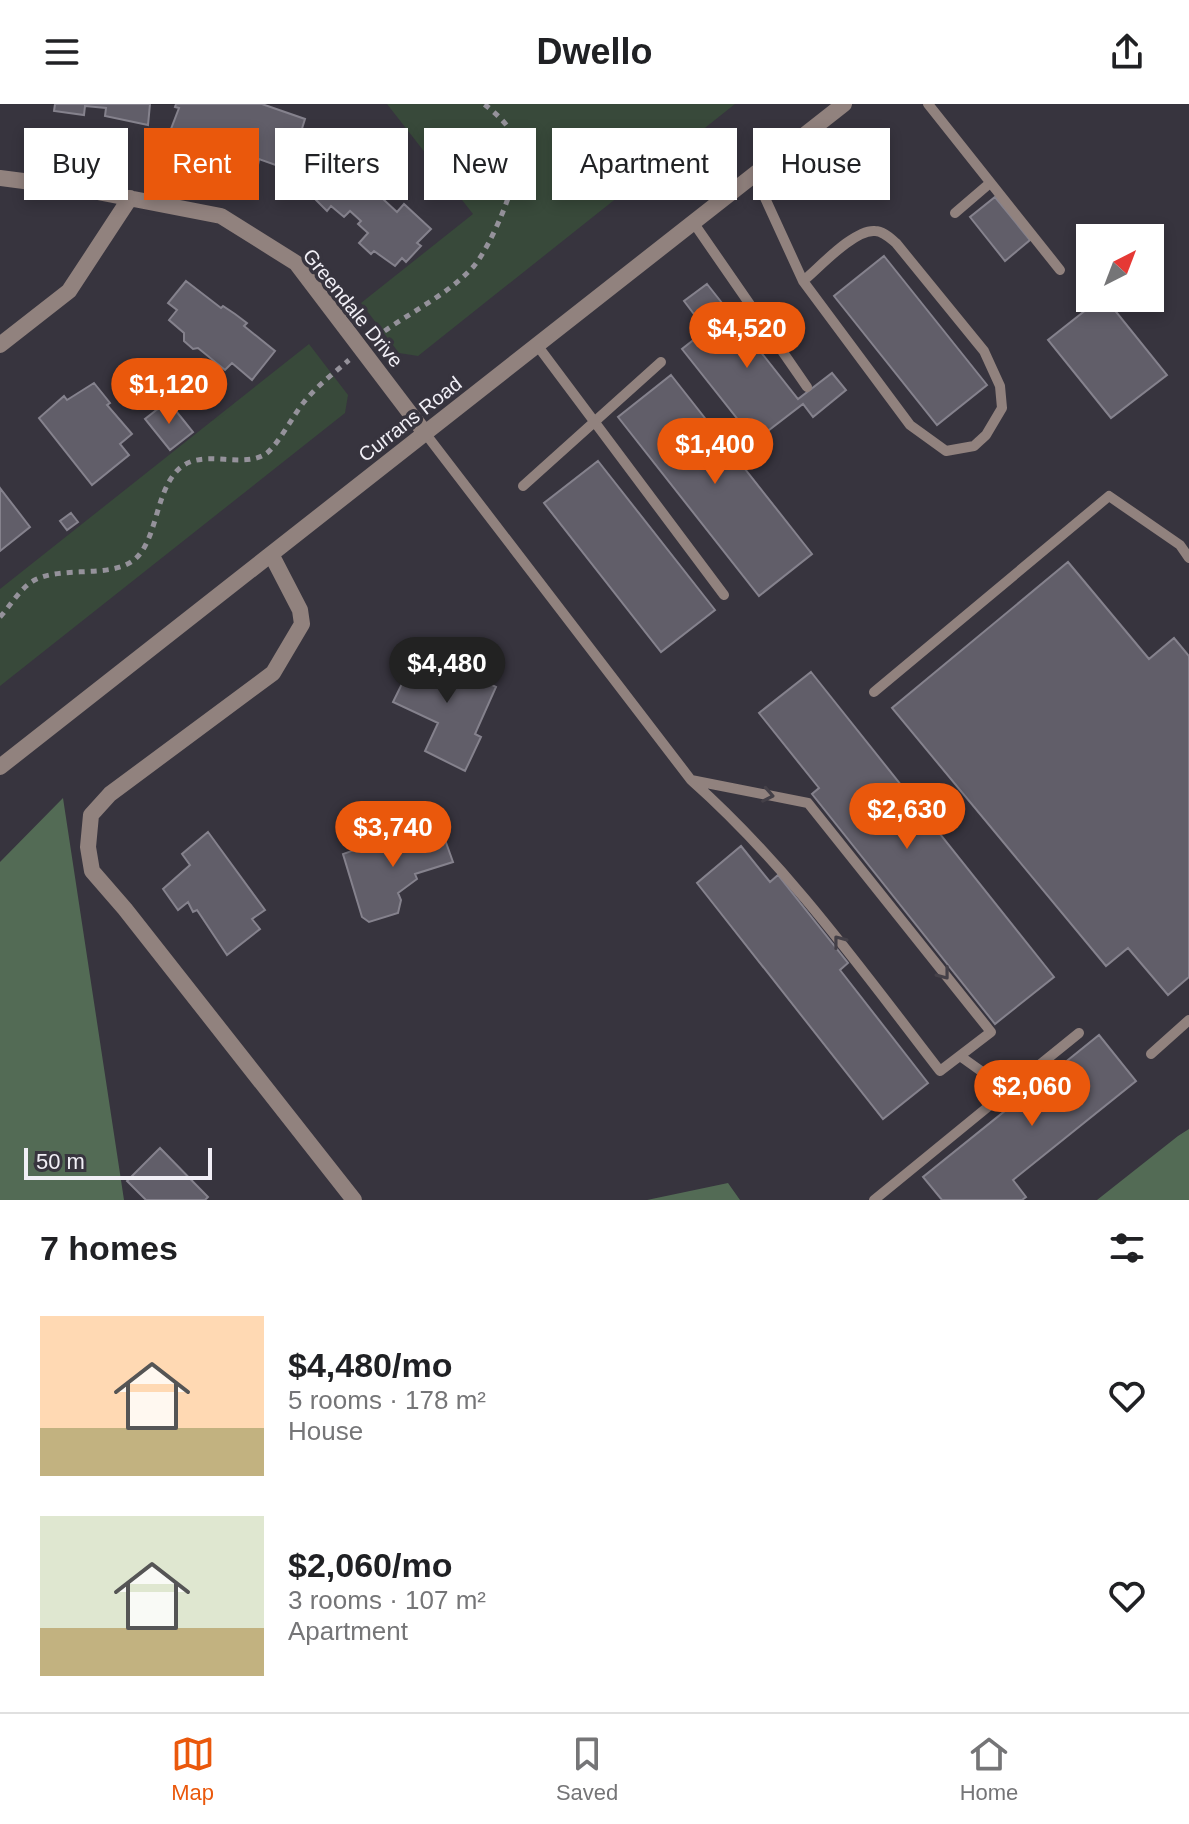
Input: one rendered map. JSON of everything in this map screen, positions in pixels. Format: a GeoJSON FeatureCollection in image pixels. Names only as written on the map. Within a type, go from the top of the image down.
{"type":"FeatureCollection","features":[{"type":"Feature","properties":{"kind":"street","name":"Currans Road"},"geometry":{"type":"LineString","coordinates":[[813,128],[844,104]]}},
{"type":"Feature","properties":{"kind":"street","name":"Currans Road"},"geometry":{"type":"LineString","coordinates":[[0,767],[753,175]]}},
{"type":"Feature","properties":{"kind":"street","name":"Greendale Drive"},"geometry":{"type":"LineString","coordinates":[[0,178],[221,216],[296,263],[425,433]]}},
{"type":"Feature","properties":{"kind":"street"},"geometry":{"type":"LineString","coordinates":[[0,345],[69,291],[130,198]]}},
{"type":"Feature","properties":{"kind":"street"},"geometry":{"type":"LineString","coordinates":[[271,554],[300,610],[302,624],[273,673],[110,794],[91,815],[88,847],[92,871],[354,1200]]}},
{"type":"Feature","properties":{"kind":"lane"},"geometry":{"type":"LineString","coordinates":[[928,104],[1060,270]]}},
{"type":"Feature","properties":{"kind":"lane"},"geometry":{"type":"LineString","coordinates":[[955,213],[990,183]]}},
{"type":"Feature","properties":{"kind":"lane"},"geometry":{"type":"LineString","coordinates":[[766,200],[803,281],[910,425],[946,451],[974,446],[986,435],[1002,408],[1000,386],[984,351],[896,243],[878,230],[867,231],[856,236],[803,281]]}},
{"type":"Feature","properties":{"kind":"lane"},"geometry":{"type":"LineString","coordinates":[[693,222],[807,387]]}},
{"type":"Feature","properties":{"kind":"lane"},"geometry":{"type":"LineString","coordinates":[[537,345],[724,595]]}},
{"type":"Feature","properties":{"kind":"lane"},"geometry":{"type":"LineString","coordinates":[[523,486],[661,362]]}},
{"type":"Feature","properties":{"kind":"lane"},"geometry":{"type":"LineString","coordinates":[[425,433],[691,780],[731,816],[812,907],[940,1071],[991,1032],[808,803],[691,780]]}},
{"type":"Feature","properties":{"kind":"lane"},"geometry":{"type":"LineString","coordinates":[[874,692],[1109,496],[1185,543],[1189,558]]}},
{"type":"Feature","properties":{"kind":"lane"},"geometry":{"type":"LineString","coordinates":[[1151,1054],[1189,1020]]}},
{"type":"Feature","properties":{"kind":"lane"},"geometry":{"type":"LineString","coordinates":[[874,1200],[1079,1033]]}},
{"type":"Feature","properties":{"kind":"lane"},"geometry":{"type":"LineString","coordinates":[[960,1056],[995,1081],[1011,1088]]}},
{"type":"Feature","properties":{"kind":"path"},"geometry":{"type":"LineString","coordinates":[[0,617],[19,593],[37,579],[121,567],[133,560],[143,550],[161,496],[176,470],[194,461],[263,456],[272,449],[305,401],[361,348],[452,286],[474,265],[495,233],[512,186],[518,147],[511,130],[484,104]]}},
{"type":"Feature","properties":{"kind":"green space"},"geometry":{"type":"Polygon","coordinates":[[[387,104],[735,104],[705,128],[552,128],[552,200],[614,200],[418,356],[399,353],[361,303],[473,214],[462,200],[536,200],[536,128],[424,128],[424,151],[387,104]]]}},
{"type":"Feature","properties":{"kind":"green space"},"geometry":{"type":"Polygon","coordinates":[[[309,344],[348,395],[345,413],[0,686],[0,589],[309,344]]]}},
{"type":"Feature","properties":{"kind":"green space"},"geometry":{"type":"Polygon","coordinates":[[[63,798],[124,1200],[0,1200],[0,862],[63,798]]]}},
{"type":"Feature","properties":{"kind":"green space"},"geometry":{"type":"Polygon","coordinates":[[[1189,1129],[1189,1200],[1097,1200],[1178,1136],[1189,1129]]]}},
{"type":"Feature","properties":{"kind":"green space"},"geometry":{"type":"Polygon","coordinates":[[[728,1183],[740,1200],[647,1200],[728,1183]]]}},
{"type":"Feature","properties":{"kind":"building"},"geometry":{"type":"Polygon","coordinates":[[[55,104],[150,104],[148,125],[105,116],[106,108],[85,106],[84,115],[54,111],[55,104]]]}},
{"type":"Feature","properties":{"kind":"building"},"geometry":{"type":"Polygon","coordinates":[[[176,104],[262,104],[305,119],[302,128],[275,128],[275,165],[259,159],[259,128],[171,128],[179,108],[175,107],[176,104]]]}},
{"type":"Feature","properties":{"kind":"building"},"geometry":{"type":"Polygon","coordinates":[[[995,197],[1030,240],[1005,261],[970,217],[995,197]]]}},
{"type":"Feature","properties":{"kind":"building"},"geometry":{"type":"Polygon","coordinates":[[[316,200],[384,200],[397,212],[404,204],[431,229],[417,243],[421,246],[406,262],[402,258],[395,266],[374,251],[371,254],[359,243],[368,233],[350,211],[344,217],[331,206],[327,211],[316,200]]]}},
{"type":"Feature","properties":{"kind":"building"},"geometry":{"type":"Polygon","coordinates":[[[884,256],[987,385],[937,425],[834,296],[884,256]]]}},
{"type":"Feature","properties":{"kind":"building"},"geometry":{"type":"Polygon","coordinates":[[[186,281],[247,323],[244,326],[275,351],[252,380],[232,363],[225,370],[198,348],[193,349],[184,341],[184,333],[169,320],[177,310],[168,303],[186,281]]]}},
{"type":"Feature","properties":{"kind":"building"},"geometry":{"type":"Polygon","coordinates":[[[707,284],[798,399],[832,373],[846,390],[813,417],[803,404],[755,441],[682,349],[706,330],[684,301],[707,284]]]}},
{"type":"Feature","properties":{"kind":"building"},"geometry":{"type":"Polygon","coordinates":[[[1083,312],[1116,312],[1167,375],[1111,418],[1048,340],[1083,312]]]}},
{"type":"Feature","properties":{"kind":"building"},"geometry":{"type":"Polygon","coordinates":[[[671,375],[812,554],[759,596],[618,417],[671,375]]]}},
{"type":"Feature","properties":{"kind":"building"},"geometry":{"type":"Polygon","coordinates":[[[94,383],[110,403],[107,405],[132,434],[120,444],[129,455],[92,485],[39,418],[64,396],[67,400],[94,383]]]}},
{"type":"Feature","properties":{"kind":"building"},"geometry":{"type":"Polygon","coordinates":[[[168,401],[193,432],[170,450],[145,419],[168,401]]]}},
{"type":"Feature","properties":{"kind":"building"},"geometry":{"type":"Polygon","coordinates":[[[598,461],[715,610],[661,652],[544,503],[598,461]]]}},
{"type":"Feature","properties":{"kind":"building"},"geometry":{"type":"Polygon","coordinates":[[[0,488],[30,527],[0,551],[0,488]]]}},
{"type":"Feature","properties":{"kind":"building"},"geometry":{"type":"Polygon","coordinates":[[[71,513],[78,522],[67,530],[60,521],[71,513]]]}},
{"type":"Feature","properties":{"kind":"building"},"geometry":{"type":"Polygon","coordinates":[[[1068,562],[1149,659],[1174,638],[1189,656],[1189,977],[1168,995],[1128,948],[1106,966],[892,708],[1068,562]]]}},
{"type":"Feature","properties":{"kind":"building"},"geometry":{"type":"Polygon","coordinates":[[[420,647],[496,687],[475,734],[481,737],[465,771],[425,751],[438,723],[393,702],[420,647]]]}},
{"type":"Feature","properties":{"kind":"building"},"geometry":{"type":"Polygon","coordinates":[[[811,672],[1054,977],[995,1024],[812,794],[819,788],[759,713],[811,672]]]}},
{"type":"Feature","properties":{"kind":"building"},"geometry":{"type":"Polygon","coordinates":[[[439,823],[453,862],[415,874],[417,879],[398,893],[401,900],[398,913],[369,922],[362,917],[343,854],[401,833],[404,840],[439,823]]]}},
{"type":"Feature","properties":{"kind":"building"},"geometry":{"type":"Polygon","coordinates":[[[208,832],[265,910],[252,919],[260,929],[227,955],[197,910],[193,912],[188,902],[178,910],[163,889],[190,865],[182,854],[208,832]]]}},
{"type":"Feature","properties":{"kind":"building"},"geometry":{"type":"Polygon","coordinates":[[[741,846],[770,882],[778,875],[848,963],[840,970],[928,1083],[883,1119],[697,883],[741,846]]]}},
{"type":"Feature","properties":{"kind":"building"},"geometry":{"type":"Polygon","coordinates":[[[1099,1035],[1136,1081],[1013,1180],[1026,1197],[1022,1200],[942,1200],[923,1177],[1099,1035]]]}},
{"type":"Feature","properties":{"kind":"building"},"geometry":{"type":"Polygon","coordinates":[[[160,1148],[208,1197],[205,1200],[146,1200],[127,1181],[160,1148]]]}}]}
